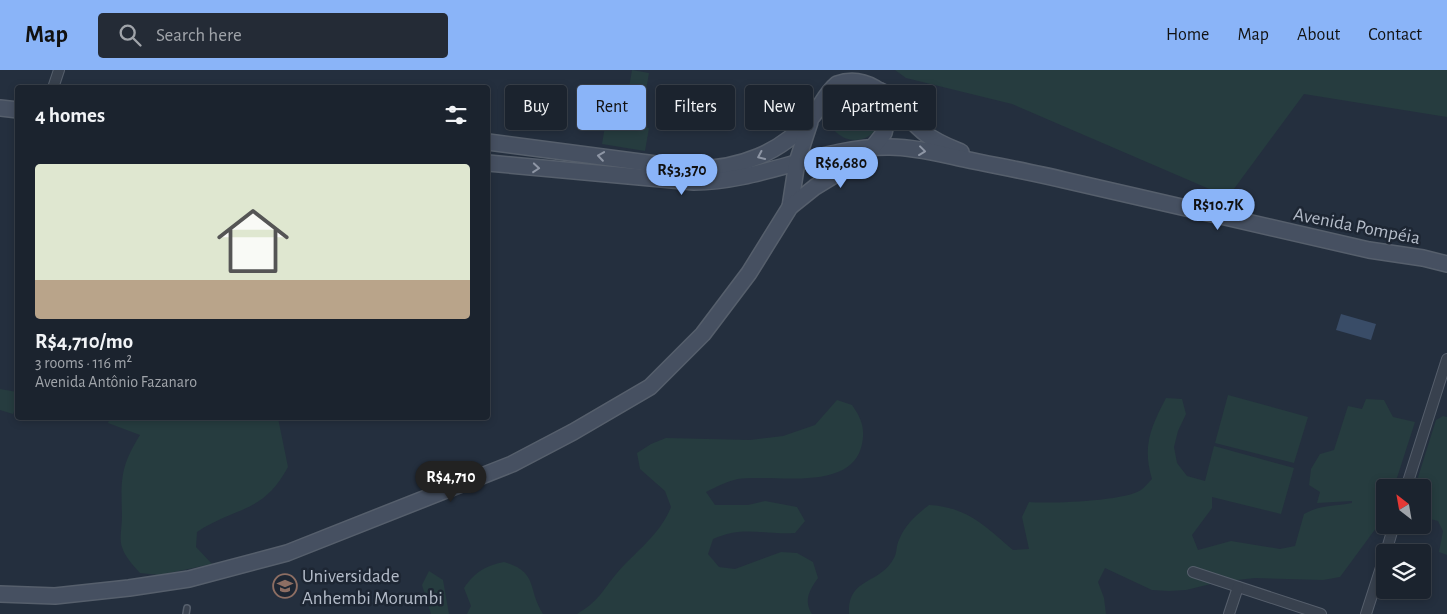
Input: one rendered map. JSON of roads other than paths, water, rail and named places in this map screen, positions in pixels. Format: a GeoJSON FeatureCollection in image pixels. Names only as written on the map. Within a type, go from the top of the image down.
{"type":"FeatureCollection","features":[{"type":"Feature","properties":{"kind":"main road","name":"Avenida Pompéia"},"geometry":{"type":"LineString","coordinates":[[838,85],[845,81],[860,79],[874,85]]}},
{"type":"Feature","properties":{"kind":"main road","name":"Avenida Pompéia"},"geometry":{"type":"LineString","coordinates":[[813,116],[823,101]]}},
{"type":"Feature","properties":{"kind":"main road"},"geometry":{"type":"LineString","coordinates":[[0,108],[15,110]]}},
{"type":"Feature","properties":{"kind":"main road","name":"Avenida Pompéia"},"geometry":{"type":"LineString","coordinates":[[490,142],[708,169],[740,164],[767,154],[800,130]]}},
{"type":"Feature","properties":{"kind":"main road"},"geometry":{"type":"LineString","coordinates":[[0,594],[55,596],[129,588],[189,579],[287,553],[512,464],[650,387],[703,334],[749,273],[790,207],[797,162],[808,130]]}},
{"type":"Feature","properties":{"kind":"main road"},"geometry":{"type":"LineString","coordinates":[[790,207],[856,162],[873,147],[885,130]]}},
{"type":"Feature","properties":{"kind":"main road","name":"Avenida Pompéia"},"geometry":{"type":"LineString","coordinates":[[922,130],[928,136],[996,165]]}},
{"type":"Feature","properties":{"kind":"main road","name":"Avenida Pompéia"},"geometry":{"type":"LineString","coordinates":[[490,163],[694,182],[729,180],[821,154],[873,147],[927,151],[1369,250],[1424,258],[1447,264]]}},
{"type":"Feature","properties":{"kind":"main road"},"geometry":{"type":"LineString","coordinates":[[766,171],[777,176],[786,185],[790,207]]}},
{"type":"Feature","properties":{"kind":"street"},"geometry":{"type":"LineString","coordinates":[[55,85],[59,70]]}},
{"type":"Feature","properties":{"kind":"street"},"geometry":{"type":"LineString","coordinates":[[1409,479],[1447,359]]}},
{"type":"Feature","properties":{"kind":"street"},"geometry":{"type":"LineString","coordinates":[[1193,572],[1321,614]]}},
{"type":"Feature","properties":{"kind":"street"},"geometry":{"type":"LineString","coordinates":[[1366,614],[1376,582]]}},
{"type":"Feature","properties":{"kind":"street"},"geometry":{"type":"LineString","coordinates":[[1229,614],[1238,587]]}},
{"type":"Feature","properties":{"kind":"lane"},"geometry":{"type":"LineString","coordinates":[[186,614],[187,608]]}},
{"type":"Feature","properties":{"kind":"water"},"geometry":{"type":"Polygon","coordinates":[[[1341,314],[1376,324],[1371,340],[1336,330],[1341,314]]]}},
{"type":"Feature","properties":{"kind":"place","name":"Universidade Anhembi Morumbi"},"geometry":{"type":"Point","coordinates":[285,586]}}]}
